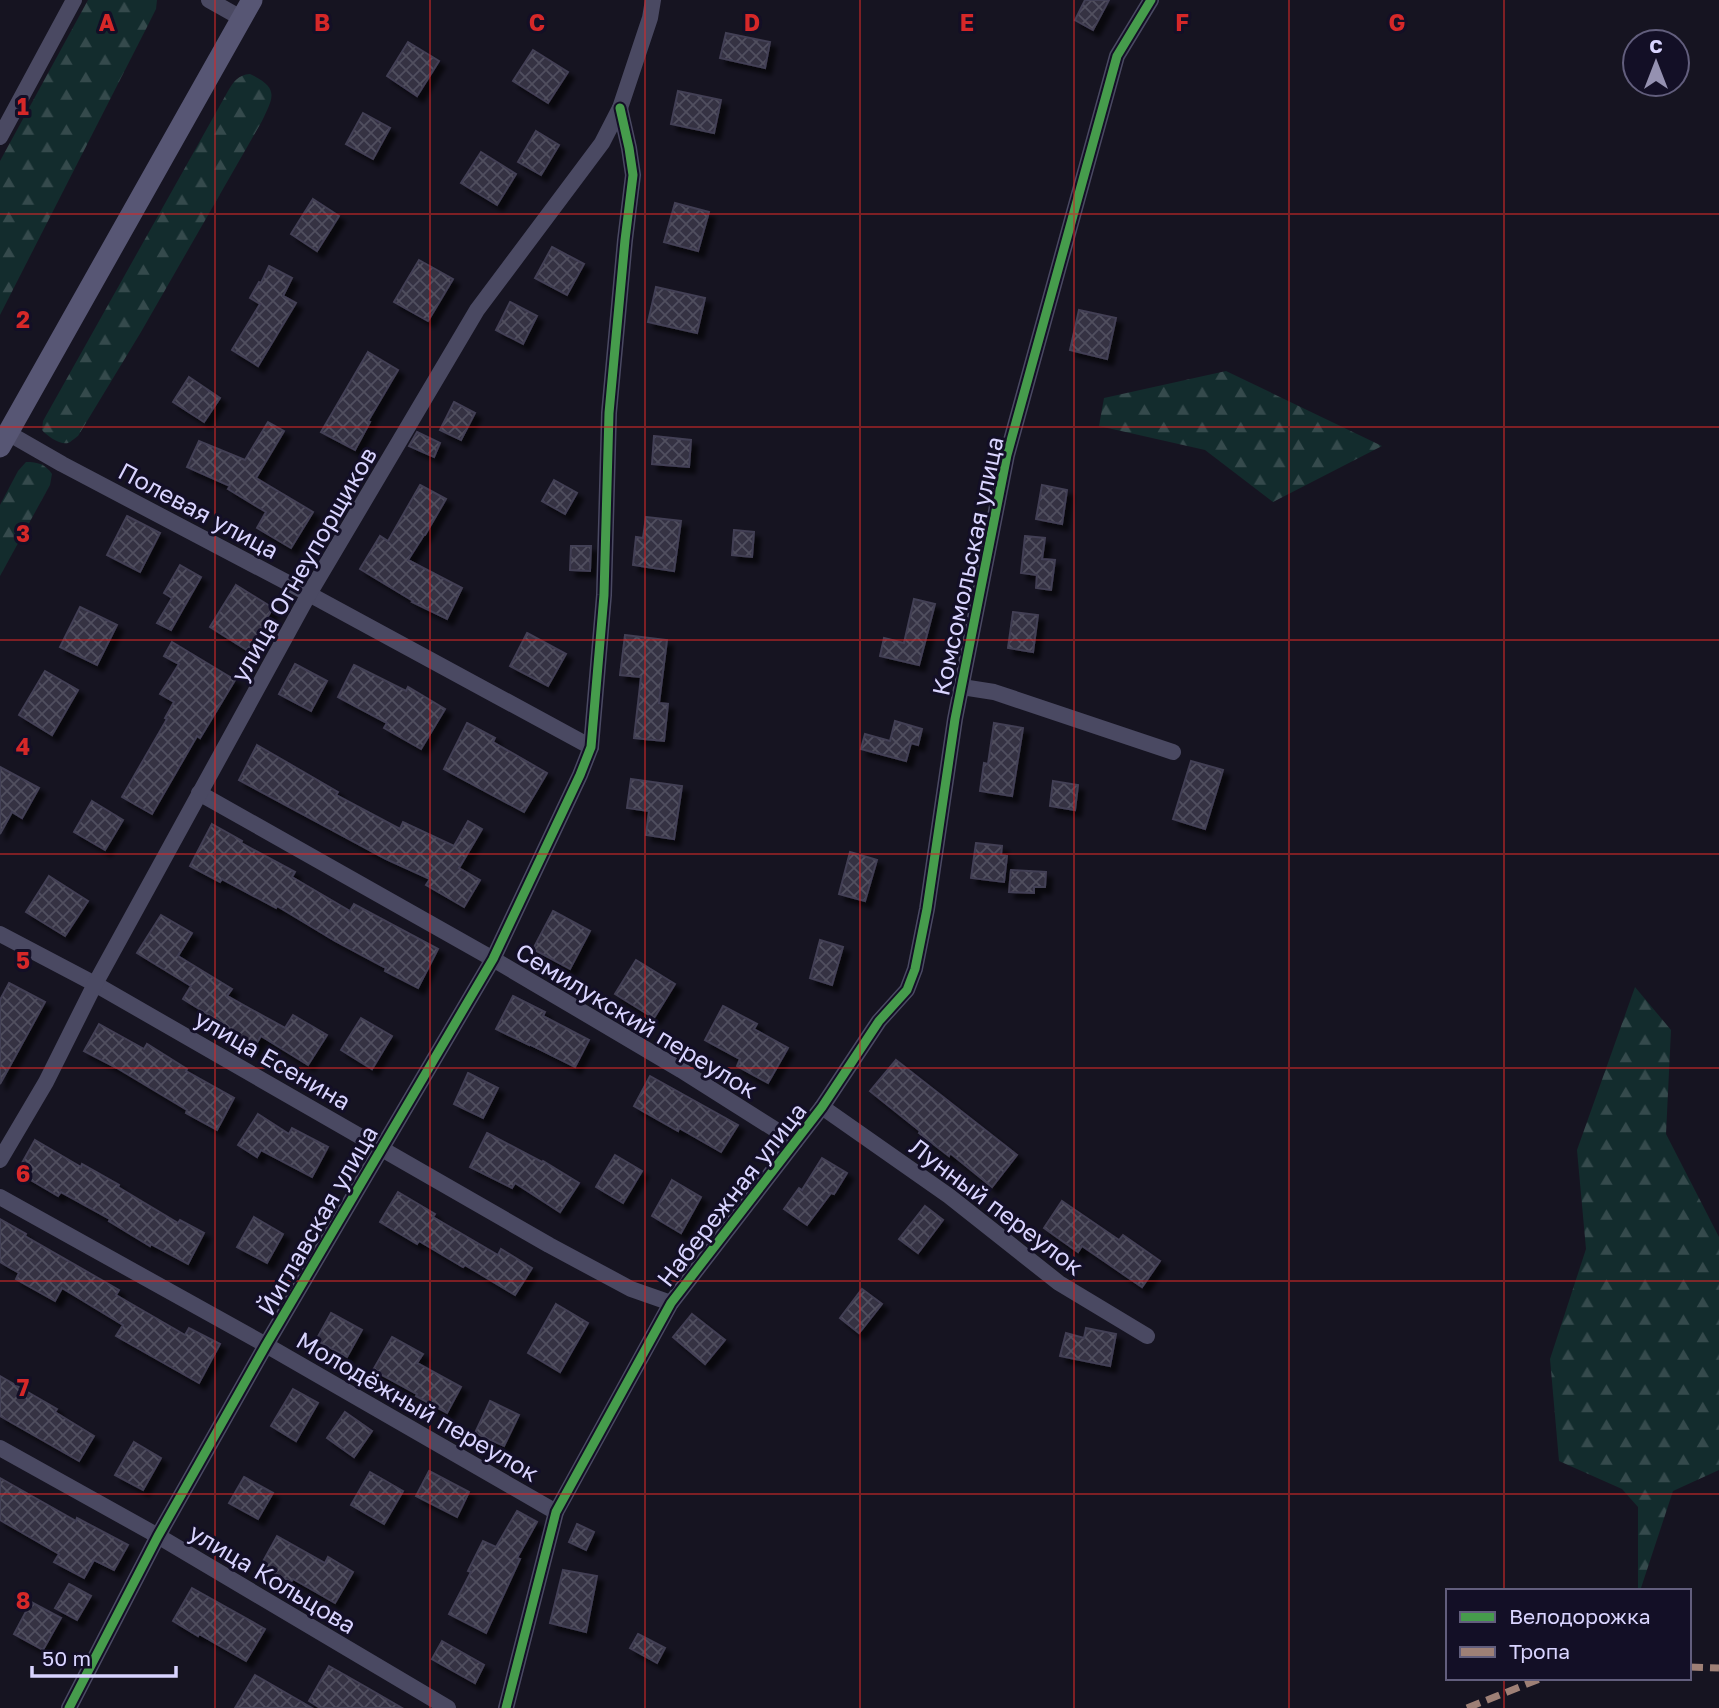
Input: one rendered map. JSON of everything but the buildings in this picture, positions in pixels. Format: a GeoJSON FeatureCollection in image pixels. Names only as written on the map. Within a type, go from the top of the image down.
{"type":"FeatureCollection","features":[{"type":"Feature","properties":{"kind":"main road"},"geometry":{"type":"LineString","coordinates":[[4,440],[247,9]]}},
{"type":"Feature","properties":{"kind":"street"},"geometry":{"type":"LineString","coordinates":[[0,137],[75,0]]}},
{"type":"Feature","properties":{"kind":"street"},"geometry":{"type":"LineString","coordinates":[[209,0],[247,9]]}},
{"type":"Feature","properties":{"kind":"street","name":"улица Огнеупорщиков"},"geometry":{"type":"LineString","coordinates":[[0,1160],[46,1083],[95,984],[309,594],[477,310],[602,143],[620,108],[650,18],[653,0]]}},
{"type":"Feature","properties":{"kind":"street","name":"Комсомольская улица"},"geometry":{"type":"LineString","coordinates":[[879,1021],[907,990],[915,969],[927,909],[955,719],[1007,455],[1117,56],[1152,0]]}},
{"type":"Feature","properties":{"kind":"street","name":"Йиглавская улица"},"geometry":{"type":"LineString","coordinates":[[69,1708],[158,1536],[266,1345],[493,960],[591,747],[604,595],[609,413],[633,175],[620,108]]}},
{"type":"Feature","properties":{"kind":"street","name":"Полевая улица"},"geometry":{"type":"LineString","coordinates":[[4,440],[62,464],[591,747]]}},
{"type":"Feature","properties":{"kind":"street"},"geometry":{"type":"LineString","coordinates":[[962,687],[994,692],[1173,752]]}},
{"type":"Feature","properties":{"kind":"street","name":"Семилукский переулок"},"geometry":{"type":"LineString","coordinates":[[199,793],[681,1070],[795,1142]]}},
{"type":"Feature","properties":{"kind":"street","name":"улица Есенина"},"geometry":{"type":"LineString","coordinates":[[0,934],[95,984],[561,1251],[631,1289],[671,1303]]}},
{"type":"Feature","properties":{"kind":"street","name":"Набережная улица"},"geometry":{"type":"LineString","coordinates":[[506,1708],[556,1512],[671,1303],[822,1107],[879,1021]]}},
{"type":"Feature","properties":{"kind":"street","name":"Лунный переулок"},"geometry":{"type":"LineString","coordinates":[[822,1107],[949,1196],[1059,1283],[1147,1336]]}},
{"type":"Feature","properties":{"kind":"street","name":"Молодёжный переулок"},"geometry":{"type":"LineString","coordinates":[[0,1197],[266,1345],[556,1512]]}},
{"type":"Feature","properties":{"kind":"street","name":"улица Кольцова"},"geometry":{"type":"LineString","coordinates":[[0,1448],[158,1536],[448,1708]]}},
{"type":"Feature","properties":{"kind":"green space"},"geometry":{"type":"Polygon","coordinates":[[[88,0],[157,0],[156,9],[0,315],[0,161],[88,0]]]}},
{"type":"Feature","properties":{"kind":"green space"},"geometry":{"type":"Polygon","coordinates":[[[250,74],[270,88],[271,99],[262,121],[78,436],[68,443],[54,440],[42,430],[43,421],[232,84],[242,76],[250,74]]]}},
{"type":"Feature","properties":{"kind":"green space"},"geometry":{"type":"Polygon","coordinates":[[[1226,371],[1382,446],[1273,502],[1205,450],[1099,426],[1104,398],[1226,371]]]}},
{"type":"Feature","properties":{"kind":"green space"},"geometry":{"type":"Polygon","coordinates":[[[26,462],[38,463],[47,468],[52,474],[50,485],[0,576],[0,505],[18,471],[26,462]]]}},
{"type":"Feature","properties":{"kind":"green space"},"geometry":{"type":"Polygon","coordinates":[[[1635,987],[1671,1030],[1666,1134],[1719,1237],[1719,1470],[1673,1491],[1641,1589],[1638,1589],[1638,1507],[1622,1489],[1559,1461],[1550,1359],[1586,1249],[1577,1150],[1635,987]]]}},
{"type":"Feature","properties":{"kind":"marked path"},"geometry":{"type":"LineString","coordinates":[[1691,1667],[1719,1668]]}},
{"type":"Feature","properties":{"kind":"marked path"},"geometry":{"type":"LineString","coordinates":[[1467,1708],[1537,1680]]}},
{"type":"Feature","properties":{"kind":"cycle path"},"geometry":{"type":"LineString","coordinates":[[506,1708],[556,1512],[671,1303],[822,1107],[879,1021],[907,990],[915,969],[927,909],[955,719],[1007,455],[1117,56],[1151,0]]}},
{"type":"Feature","properties":{"kind":"cycle path"},"geometry":{"type":"LineString","coordinates":[[69,1708],[158,1536],[266,1345],[493,959],[591,747],[604,595],[609,413],[633,175],[620,108]]}}]}
